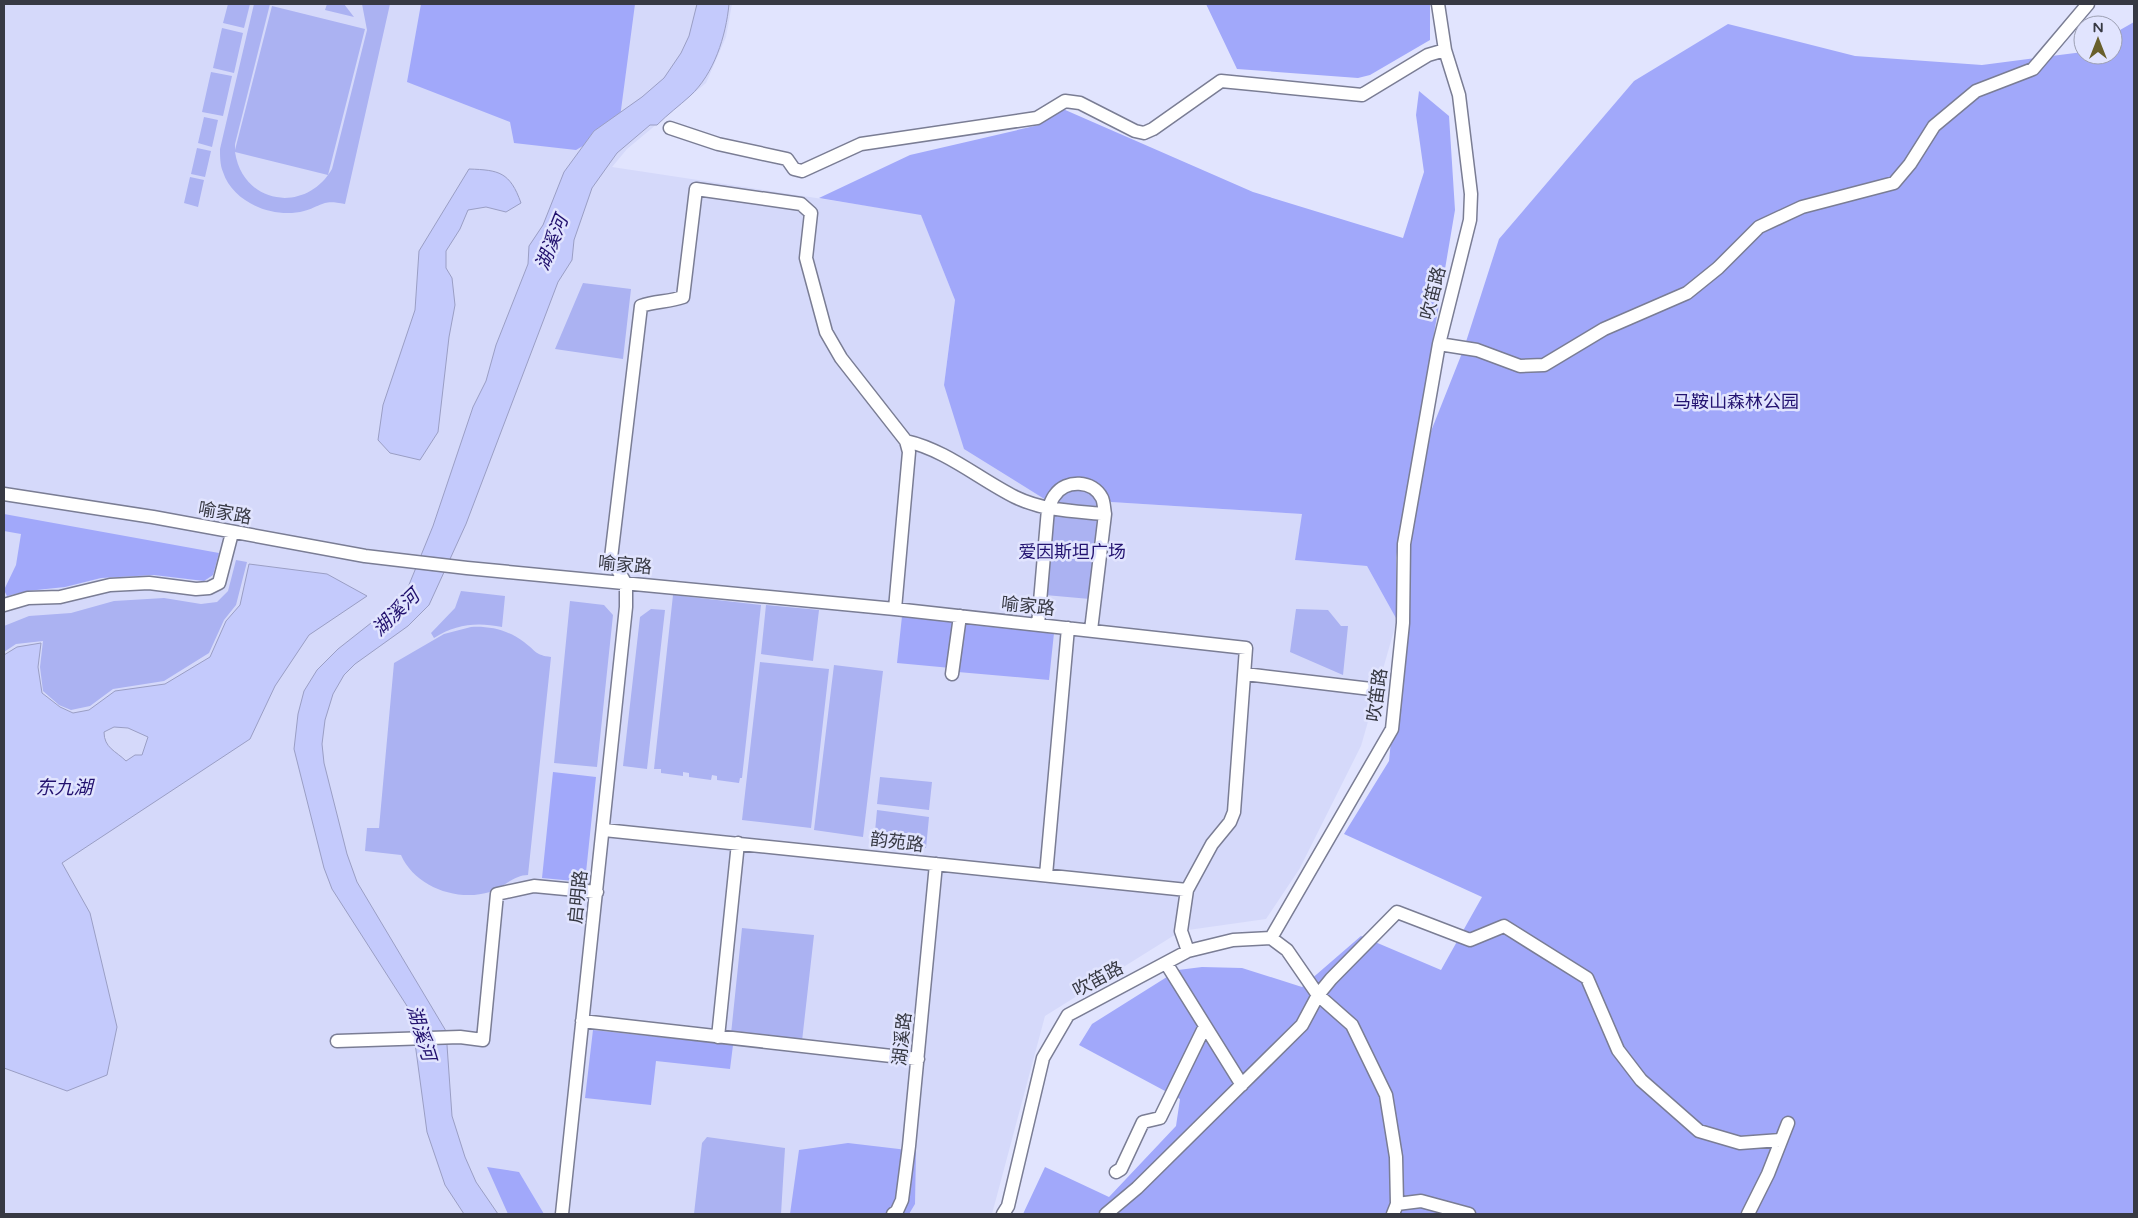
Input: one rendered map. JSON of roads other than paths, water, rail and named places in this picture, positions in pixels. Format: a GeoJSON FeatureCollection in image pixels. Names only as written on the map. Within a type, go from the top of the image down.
{"type":"FeatureCollection","features":[{"type":"Feature","properties":{"kind":"street","name":"吹笛路"},"geometry":{"type":"LineString","coordinates":[[1003,1214],[1008,1206],[1043,1058],[1068,1015],[1188,951],[1232,940],[1271,938],[1392,729],[1403,623],[1404,544],[1438,344],[1470,220],[1471,194],[1459,95],[1445,50],[1438,4]]}},
{"type":"Feature","properties":{"kind":"street"},"geometry":{"type":"LineString","coordinates":[[1438,344],[1478,350],[1520,366],[1544,365],[1604,329],[1687,293],[1718,268],[1759,227],[1802,207],[1894,184],[1910,164],[1934,126],[1976,91],[2032,70],[2088,4]]}},
{"type":"Feature","properties":{"kind":"street"},"geometry":{"type":"LineString","coordinates":[[670,128],[718,144],[787,159],[794,169],[802,171],[862,144],[1037,118],[1065,101],[1080,103],[1135,131],[1144,132],[1153,129],[1221,81],[1362,95],[1428,55],[1445,50]]}},
{"type":"Feature","properties":{"kind":"street"},"geometry":{"type":"LineString","coordinates":[[626,584],[611,558],[641,306],[654,301],[669,302],[683,297],[696,189],[801,204],[811,213],[806,258],[826,332],[841,358],[906,441],[909,452],[895,609]]}},
{"type":"Feature","properties":{"kind":"street"},"geometry":{"type":"LineString","coordinates":[[906,441],[926,446],[1016,497],[1048,510],[1105,514]]}},
{"type":"Feature","properties":{"kind":"street"},"geometry":{"type":"LineString","coordinates":[[1038,625],[1048,510],[1054,495],[1066,485],[1081,483],[1092,488],[1102,498],[1105,514],[1091,630]]}},
{"type":"Feature","properties":{"kind":"street","name":"喻家路"},"geometry":{"type":"LineString","coordinates":[[4,494],[365,556],[626,584],[895,609],[1246,648],[1245,674]]}},
{"type":"Feature","properties":{"kind":"street"},"geometry":{"type":"LineString","coordinates":[[4,605],[28,598],[60,597],[110,585],[149,582],[209,588],[219,583],[232,532]]}},
{"type":"Feature","properties":{"kind":"street","name":"启明路"},"geometry":{"type":"LineString","coordinates":[[562,1214],[604,830],[626,607],[626,584]]}},
{"type":"Feature","properties":{"kind":"street"},"geometry":{"type":"LineString","coordinates":[[952,674],[960,616]]}},
{"type":"Feature","properties":{"kind":"street"},"geometry":{"type":"LineString","coordinates":[[1046,875],[1068,628]]}},
{"type":"Feature","properties":{"kind":"street"},"geometry":{"type":"LineString","coordinates":[[1188,951],[1181,931],[1187,890],[1212,844],[1230,822],[1234,812],[1245,674],[1371,689]]}},
{"type":"Feature","properties":{"kind":"street","name":"韵苑路"},"geometry":{"type":"LineString","coordinates":[[604,830],[1187,890]]}},
{"type":"Feature","properties":{"kind":"street"},"geometry":{"type":"LineString","coordinates":[[718,1037],[738,844]]}},
{"type":"Feature","properties":{"kind":"street","name":"湖溪路"},"geometry":{"type":"LineString","coordinates":[[893,1214],[897,1211],[902,1200],[918,1059],[936,864]]}},
{"type":"Feature","properties":{"kind":"street"},"geometry":{"type":"LineString","coordinates":[[337,1041],[456,1038],[482,1040],[497,894],[534,886],[597,892]]}},
{"type":"Feature","properties":{"kind":"street"},"geometry":{"type":"LineString","coordinates":[[1106,1214],[1137,1188],[1302,1025],[1318,995],[1330,979],[1397,912],[1470,940],[1504,926],[1587,978],[1618,1050],[1641,1080],[1698,1131],[1740,1142],[1782,1140]]}},
{"type":"Feature","properties":{"kind":"street"},"geometry":{"type":"LineString","coordinates":[[1271,938],[1287,950],[1318,995],[1352,1025],[1386,1095],[1396,1157],[1395,1209],[1421,1201],[1469,1214]]}},
{"type":"Feature","properties":{"kind":"street"},"geometry":{"type":"LineString","coordinates":[[1166,963],[1242,1085]]}},
{"type":"Feature","properties":{"kind":"street"},"geometry":{"type":"LineString","coordinates":[[582,1021],[918,1059]]}},
{"type":"Feature","properties":{"kind":"street"},"geometry":{"type":"LineString","coordinates":[[1116,1172],[1121,1170],[1143,1122],[1160,1118],[1205,1026]]}},
{"type":"Feature","properties":{"kind":"street"},"geometry":{"type":"LineString","coordinates":[[1748,1214],[1788,1124]]}},
{"type":"Feature","properties":{"kind":"water","name":"湖溪河"},"geometry":{"type":"Polygon","coordinates":[[[697,4],[729,4],[722,41],[712,66],[706,77],[690,96],[657,125],[650,125],[617,153],[592,188],[574,240],[572,260],[558,282],[466,524],[429,605],[408,626],[355,664],[344,675],[333,694],[325,720],[322,744],[324,763],[347,854],[357,882],[446,1031],[452,1116],[465,1157],[476,1182],[498,1214],[464,1214],[445,1185],[427,1132],[415,1043],[407,1006],[332,889],[324,868],[294,749],[298,714],[304,691],[317,670],[338,649],[404,597],[433,526],[473,407],[486,381],[496,345],[528,264],[529,246],[543,225],[564,172],[594,131],[642,97],[664,78],[681,53],[689,36],[697,4]]]}},
{"type":"Feature","properties":{"kind":"water"},"geometry":{"type":"Polygon","coordinates":[[[469,169],[488,170],[502,175],[508,179],[521,203],[506,212],[486,207],[468,210],[460,229],[446,251],[446,268],[452,278],[455,305],[449,337],[438,432],[420,460],[390,453],[378,440],[383,405],[415,310],[419,251],[469,169]]]}},
{"type":"Feature","properties":{"kind":"water","name":"东九湖"},"geometry":{"type":"Polygon","coordinates":[[[249,564],[327,574],[367,596],[309,635],[275,686],[250,739],[62,863],[90,913],[117,1027],[107,1075],[67,1091],[4,1068],[4,655],[17,647],[41,643],[38,667],[42,693],[60,707],[73,713],[89,710],[115,691],[165,684],[210,657],[226,621],[240,605],[249,564]],[[114,727],[104,732],[108,746],[126,761],[135,755],[142,755],[148,737],[128,728],[114,727]]]}},
{"type":"Feature","properties":{"kind":"park label","name":"马鞍山森林公园"},"geometry":{"type":"Point","coordinates":[1736,402]}},
{"type":"Feature","properties":{"kind":"park label","name":"爱因斯坦广场"},"geometry":{"type":"Point","coordinates":[1072,552]}}]}
